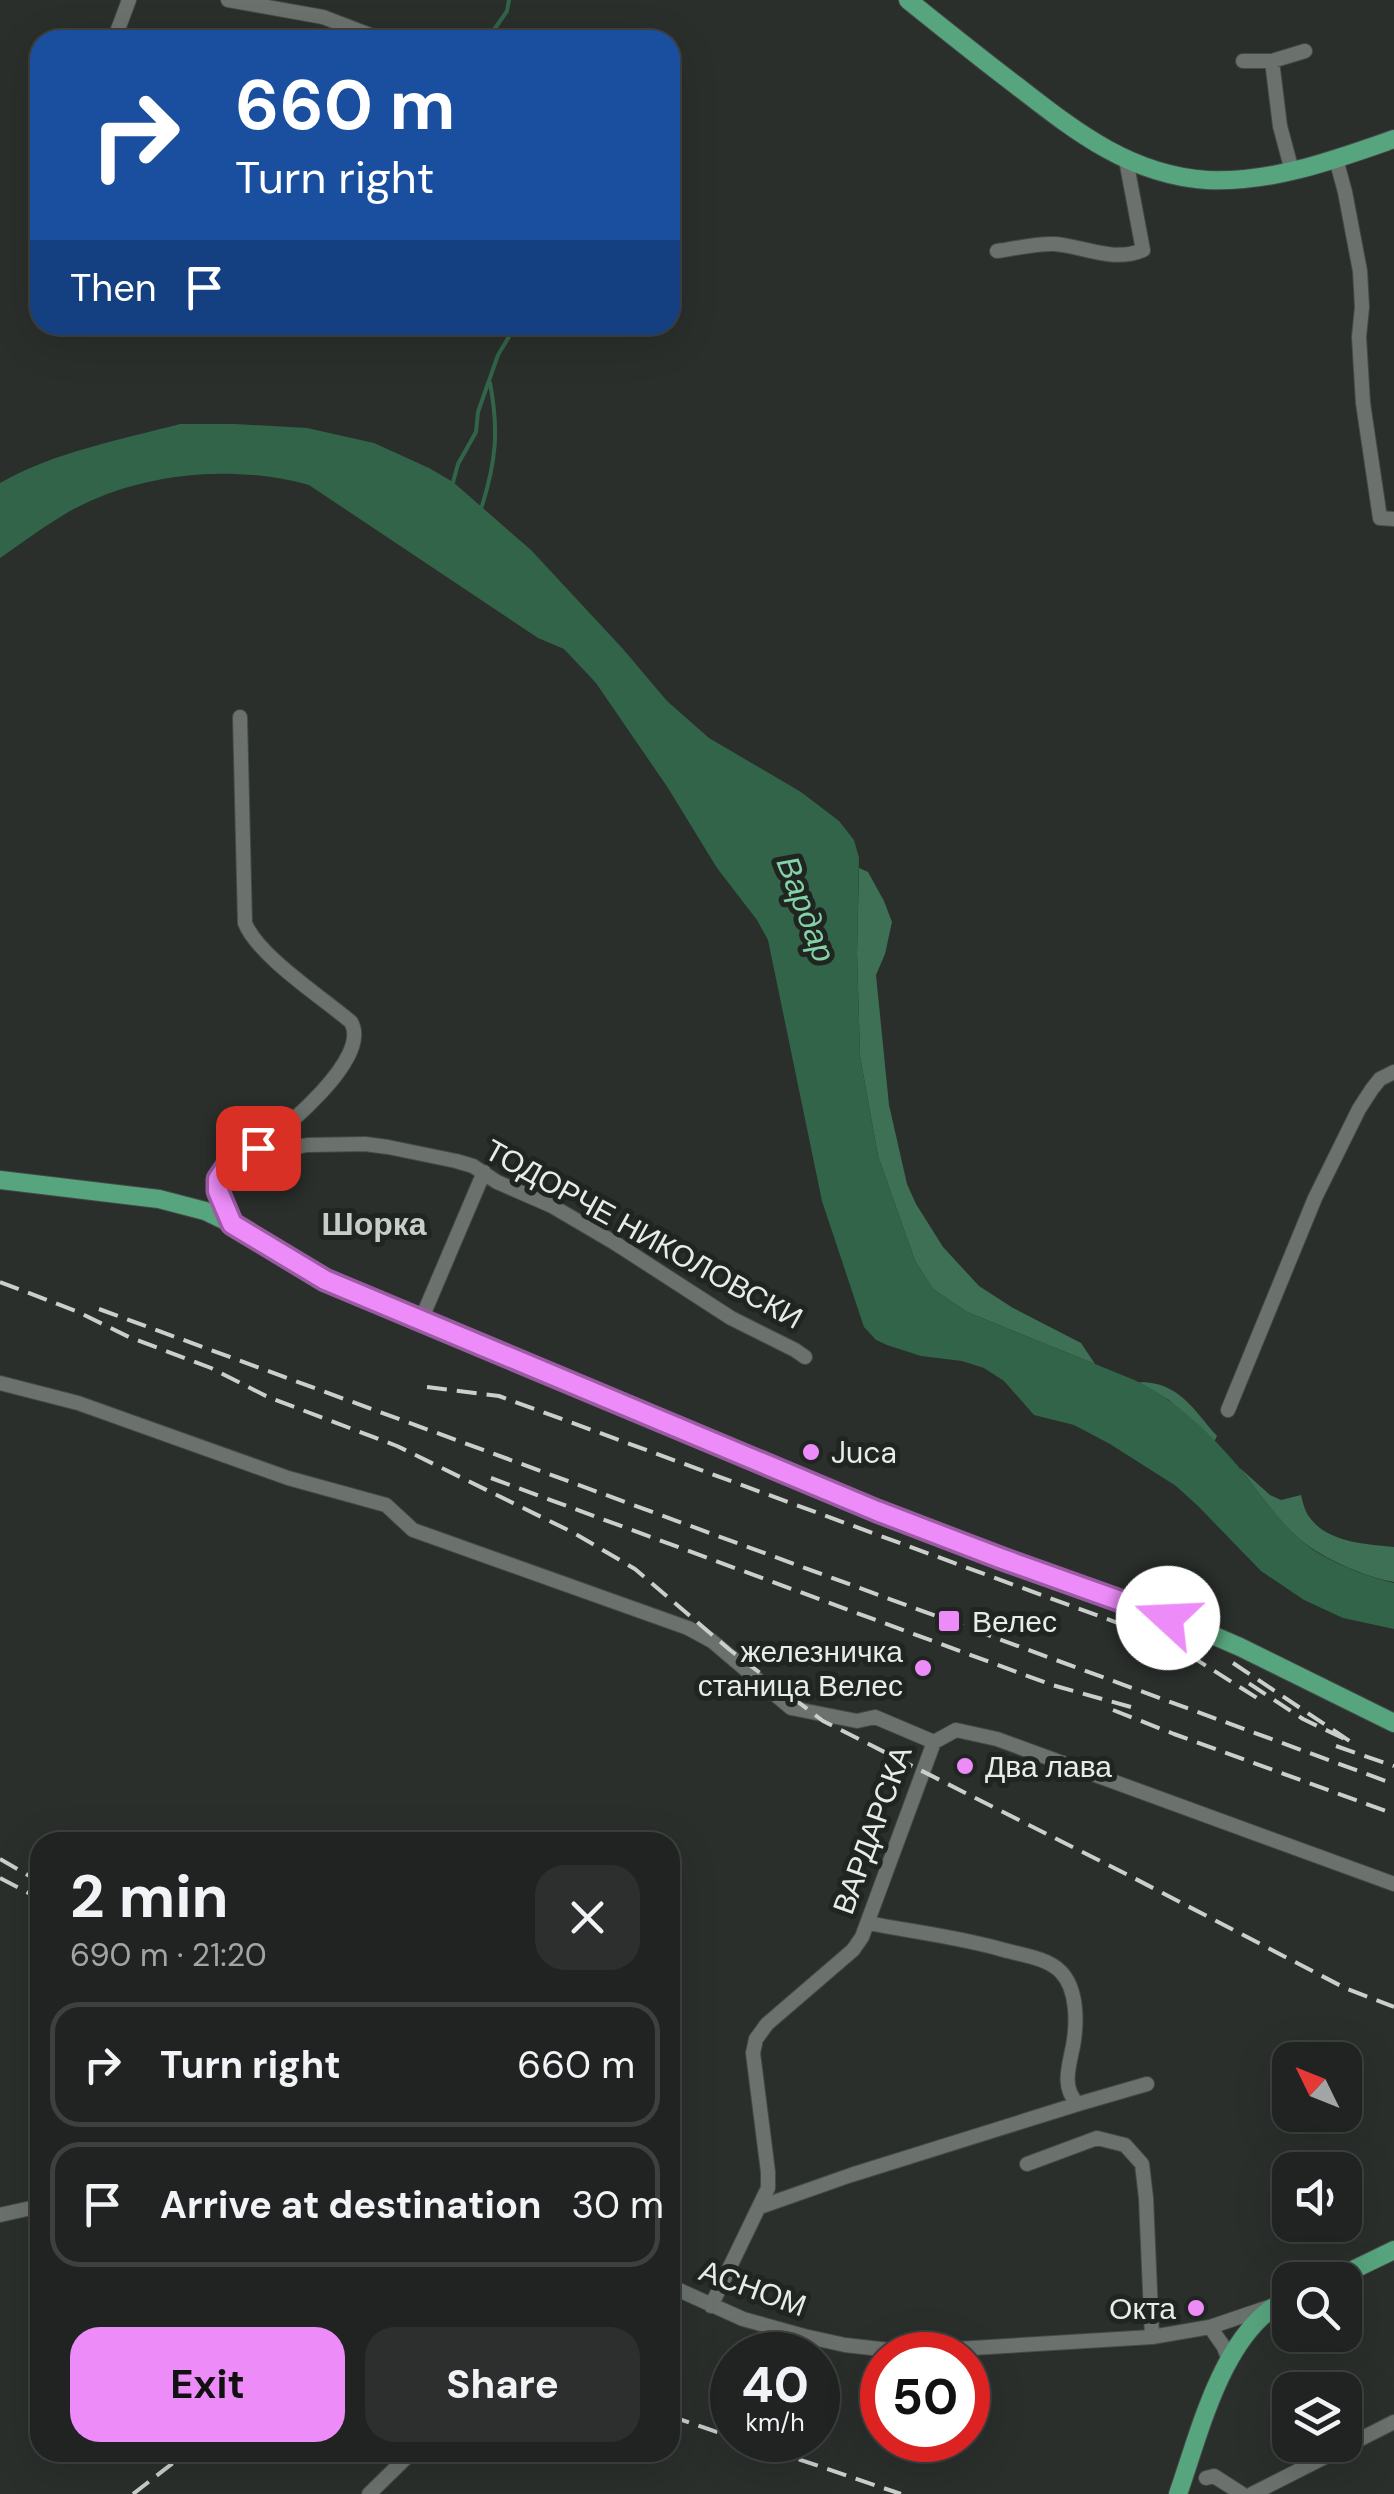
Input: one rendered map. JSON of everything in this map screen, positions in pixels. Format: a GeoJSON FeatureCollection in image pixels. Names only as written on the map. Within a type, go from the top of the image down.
{"type":"FeatureCollection","features":[{"type":"Feature","properties":{"kind":"main road"},"geometry":{"type":"LineString","coordinates":[[908,0],[1101,148],[1155,170],[1204,180],[1249,178],[1292,172],[1394,139]]}},
{"type":"Feature","properties":{"kind":"main road"},"geometry":{"type":"LineString","coordinates":[[0,1180],[159,1199],[206,1211],[325,1280],[877,1511],[1203,1631],[1394,1723]]}},
{"type":"Feature","properties":{"kind":"main road"},"geometry":{"type":"LineString","coordinates":[[1362,2266],[1394,2251]]}},
{"type":"Feature","properties":{"kind":"main road"},"geometry":{"type":"LineString","coordinates":[[1178,2494],[1228,2358],[1250,2328],[1272,2311]]}},
{"type":"Feature","properties":{"kind":"street"},"geometry":{"type":"LineString","coordinates":[[118,30],[129,0]]}},
{"type":"Feature","properties":{"kind":"street"},"geometry":{"type":"LineString","coordinates":[[228,0],[323,17],[361,30]]}},
{"type":"Feature","properties":{"kind":"street"},"geometry":{"type":"LineString","coordinates":[[1244,61],[1272,61],[1305,51]]}},
{"type":"Feature","properties":{"kind":"street"},"geometry":{"type":"LineString","coordinates":[[1272,61],[1280,126],[1292,172]]}},
{"type":"Feature","properties":{"kind":"street"},"geometry":{"type":"LineString","coordinates":[[1336,159],[1360,271],[1363,403],[1380,518],[1394,518]]}},
{"type":"Feature","properties":{"kind":"street"},"geometry":{"type":"LineString","coordinates":[[997,251],[1056,244],[1115,255],[1143,250],[1126,160]]}},
{"type":"Feature","properties":{"kind":"street"},"geometry":{"type":"LineString","coordinates":[[232,1224],[218,1191],[218,1179],[242,1153],[258,1148],[291,1124],[329,1085],[356,1036],[351,1022],[248,932],[240,717]]}},
{"type":"Feature","properties":{"kind":"street"},"geometry":{"type":"LineString","coordinates":[[1228,1410],[1327,1172],[1372,1089],[1380,1079],[1394,1072]]}},
{"type":"Feature","properties":{"kind":"street","name":"ТОДОРЧЕ НИКОЛОВСКИ"},"geometry":{"type":"LineString","coordinates":[[258,1148],[365,1144],[456,1162],[484,1172],[552,1206],[730,1318],[805,1357]]}},
{"type":"Feature","properties":{"kind":"street"},"geometry":{"type":"LineString","coordinates":[[421,1320],[484,1172]]}},
{"type":"Feature","properties":{"kind":"street"},"geometry":{"type":"LineString","coordinates":[[0,1383],[78,1403],[288,1478],[386,1505],[413,1530],[688,1628],[712,1642],[791,1708],[857,1722],[875,1716],[934,1742]]}},
{"type":"Feature","properties":{"kind":"street","name":"ВАРДАРСКА"},"geometry":{"type":"LineString","coordinates":[[711,2306],[768,2188],[753,2053],[756,2039],[767,2024],[853,1950],[862,1937],[934,1742],[956,1730],[996,1739],[1394,1884]]}},
{"type":"Feature","properties":{"kind":"street"},"geometry":{"type":"LineString","coordinates":[[868,1923],[980,1942],[1028,1955],[1060,1970],[1068,1983],[1077,2018],[1068,2089],[1078,2104]]}},
{"type":"Feature","properties":{"kind":"street"},"geometry":{"type":"LineString","coordinates":[[760,2207],[1147,2084]]}},
{"type":"Feature","properties":{"kind":"street"},"geometry":{"type":"LineString","coordinates":[[1027,2164],[1097,2138],[1125,2144],[1142,2164],[1152,2337]]}},
{"type":"Feature","properties":{"kind":"street"},"geometry":{"type":"LineString","coordinates":[[0,2215],[30,2208]]}},
{"type":"Feature","properties":{"kind":"street","name":"АСНОМ"},"geometry":{"type":"LineString","coordinates":[[680,2291],[744,2320],[845,2345],[908,2352],[1152,2337],[1210,2327],[1272,2305]]}},
{"type":"Feature","properties":{"kind":"street"},"geometry":{"type":"LineString","coordinates":[[1210,2327],[1228,2358]]}},
{"type":"Feature","properties":{"kind":"street"},"geometry":{"type":"LineString","coordinates":[[1252,2494],[1284,2488],[1394,2422]]}},
{"type":"Feature","properties":{"kind":"street"},"geometry":{"type":"LineString","coordinates":[[369,2494],[402,2462]]}},
{"type":"Feature","properties":{"kind":"street"},"geometry":{"type":"LineString","coordinates":[[1206,2478],[1214,2476],[1242,2494]]}},
{"type":"Feature","properties":{"kind":"shaded area"},"geometry":{"type":"Polygon","coordinates":[[[859,868],[868,872],[892,922],[876,975],[889,1105],[907,1184],[916,1204],[943,1247],[979,1286],[1081,1343],[1095,1364],[967,1312],[933,1289],[915,1261],[878,1156],[860,1056],[859,868]]]}},
{"type":"Feature","properties":{"kind":"shaded area"},"geometry":{"type":"Polygon","coordinates":[[[1139,1382],[1165,1386],[1184,1398],[1217,1436],[1214,1442],[1169,1400],[1139,1382]]]}},
{"type":"Feature","properties":{"kind":"shaded area"},"geometry":{"type":"Polygon","coordinates":[[[1240,1468],[1281,1500],[1301,1495],[1308,1516],[1327,1533],[1349,1541],[1394,1547],[1394,1582],[1349,1568],[1307,1545],[1279,1519],[1240,1468]]]}},
{"type":"Feature","properties":{"kind":"water","name":"Вардар"},"geometry":{"type":"Polygon","coordinates":[[[180,424],[307,428],[374,443],[453,482],[531,550],[667,701],[709,738],[801,792],[839,821],[854,840],[859,858],[860,1056],[878,1156],[915,1261],[933,1289],[967,1312],[1132,1379],[1178,1407],[1219,1445],[1303,1542],[1346,1567],[1394,1583],[1394,1629],[1343,1618],[1304,1600],[1261,1571],[1176,1486],[1074,1425],[1034,1415],[1004,1381],[984,1368],[887,1345],[864,1327],[822,1201],[768,940],[596,683],[564,649],[538,638],[309,485],[280,478],[188,476],[127,488],[70,511],[0,558],[0,483],[65,455],[180,424]]]}},
{"type":"Feature","properties":{"kind":"waterway"},"geometry":{"type":"LineString","coordinates":[[494,30],[507,11],[509,0]]}},
{"type":"Feature","properties":{"kind":"waterway"},"geometry":{"type":"LineString","coordinates":[[452,486],[458,464],[476,432],[478,412],[498,355],[510,335]]}},
{"type":"Feature","properties":{"kind":"waterway"},"geometry":{"type":"LineString","coordinates":[[482,506],[495,445],[490,383]]}},
{"type":"Feature","properties":{"kind":"railway"},"geometry":{"type":"LineString","coordinates":[[0,1282],[211,1368],[268,1397],[397,1446],[574,1533],[635,1569],[730,1650],[823,1721],[1345,1988],[1394,2007]]}},
{"type":"Feature","properties":{"kind":"railway"},"geometry":{"type":"LineString","coordinates":[[99,1309],[1394,1784]]}},
{"type":"Feature","properties":{"kind":"railway"},"geometry":{"type":"LineString","coordinates":[[427,1387],[499,1396],[1167,1641],[1257,1698]]}},
{"type":"Feature","properties":{"kind":"railway"},"geometry":{"type":"LineString","coordinates":[[491,1478],[1052,1685],[1131,1707]]}},
{"type":"Feature","properties":{"kind":"railway"},"geometry":{"type":"LineString","coordinates":[[1233,1663],[1351,1742],[1303,1719],[1247,1682]]}},
{"type":"Feature","properties":{"kind":"railway"},"geometry":{"type":"LineString","coordinates":[[1113,1710],[1394,1814]]}},
{"type":"Feature","properties":{"kind":"railway"},"geometry":{"type":"LineString","coordinates":[[1336,1746],[1394,1766]]}},
{"type":"Feature","properties":{"kind":"railway"},"geometry":{"type":"LineString","coordinates":[[0,1859],[30,1876]]}},
{"type":"Feature","properties":{"kind":"railway"},"geometry":{"type":"LineString","coordinates":[[0,1878],[30,1894]]}},
{"type":"Feature","properties":{"kind":"railway"},"geometry":{"type":"LineString","coordinates":[[680,2419],[710,2430]]}},
{"type":"Feature","properties":{"kind":"railway"},"geometry":{"type":"LineString","coordinates":[[133,2494],[174,2462]]}},
{"type":"Feature","properties":{"kind":"railway"},"geometry":{"type":"LineString","coordinates":[[807,2462],[901,2494]]}},
{"type":"Feature","properties":{"kind":"place","name":"Juca"},"geometry":{"type":"Point","coordinates":[811,1452]}},
{"type":"Feature","properties":{"kind":"place","name":"Велес"},"geometry":{"type":"Point","coordinates":[949,1621]}},
{"type":"Feature","properties":{"kind":"place","name":"железничка станица Велес"},"geometry":{"type":"Point","coordinates":[923,1668]}},
{"type":"Feature","properties":{"kind":"place","name":"Два лава"},"geometry":{"type":"Point","coordinates":[965,1766]}},
{"type":"Feature","properties":{"kind":"place","name":"Окта"},"geometry":{"type":"Point","coordinates":[1196,2308]}},
{"type":"Feature","properties":{"kind":"district","name":"Шорка"},"geometry":{"type":"Point","coordinates":[374,1224]}},
{"type":"Feature","properties":{"kind":"route"},"geometry":{"type":"LineString","coordinates":[[258,1148],[229,1163],[218,1179],[218,1191],[232,1224],[325,1280],[877,1511],[1168,1618]]}}]}
